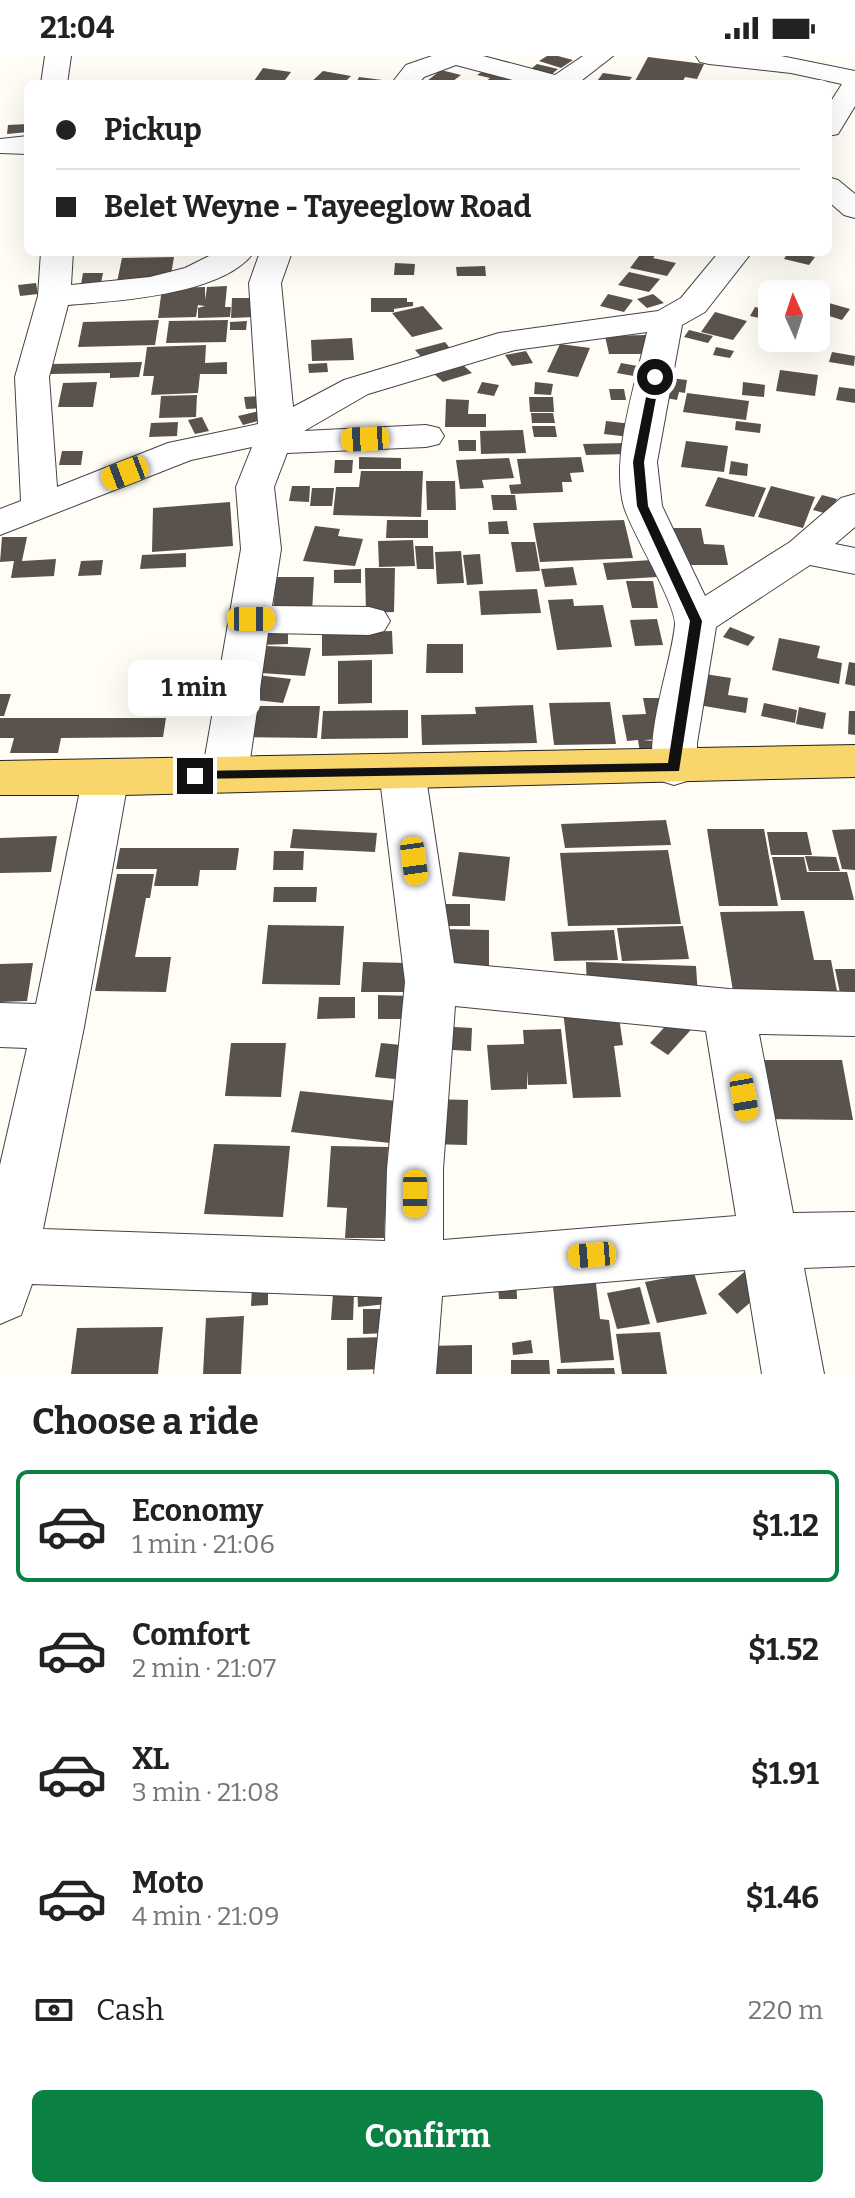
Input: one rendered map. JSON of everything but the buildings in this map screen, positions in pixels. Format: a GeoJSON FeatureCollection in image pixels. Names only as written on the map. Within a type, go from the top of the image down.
{"type":"FeatureCollection","features":[{"type":"Feature","properties":{"kind":"main road"},"geometry":{"type":"LineString","coordinates":[[0,778],[105,781],[225,774],[674,768],[855,761]]}},
{"type":"Feature","properties":{"kind":"street"},"geometry":{"type":"LineString","coordinates":[[55,80],[58,56]]}},
{"type":"Feature","properties":{"kind":"street"},"geometry":{"type":"LineString","coordinates":[[412,70],[457,56],[544,80]]}},
{"type":"Feature","properties":{"kind":"street"},"geometry":{"type":"LineString","coordinates":[[565,80],[600,56]]}},
{"type":"Feature","properties":{"kind":"street"},"geometry":{"type":"LineString","coordinates":[[709,56],[791,65],[855,82],[832,121]]}},
{"type":"Feature","properties":{"kind":"street"},"geometry":{"type":"LineString","coordinates":[[832,189],[855,209]]}},
{"type":"Feature","properties":{"kind":"street"},"geometry":{"type":"LineString","coordinates":[[40,505],[31,396],[16,378],[54,296],[57,256]]}},
{"type":"Feature","properties":{"kind":"street"},"geometry":{"type":"LineString","coordinates":[[54,296],[161,286],[223,264],[233,256]]}},
{"type":"Feature","properties":{"kind":"street"},"geometry":{"type":"LineString","coordinates":[[225,774],[261,549],[255,487],[275,437],[265,283],[275,256]]}},
{"type":"Feature","properties":{"kind":"street"},"geometry":{"type":"LineString","coordinates":[[275,437],[356,387],[511,340],[666,320],[693,305],[733,256]]}},
{"type":"Feature","properties":{"kind":"street"},"geometry":{"type":"LineString","coordinates":[[666,320],[638,462],[643,506],[696,621],[675,743],[674,768]]}},
{"type":"Feature","properties":{"kind":"street"},"geometry":{"type":"LineString","coordinates":[[0,523],[181,451],[275,437],[426,436]]}},
{"type":"Feature","properties":{"kind":"street"},"geometry":{"type":"LineString","coordinates":[[696,621],[804,551],[855,506]]}},
{"type":"Feature","properties":{"kind":"street"},"geometry":{"type":"LineString","coordinates":[[804,551],[855,561]]}},
{"type":"Feature","properties":{"kind":"street"},"geometry":{"type":"LineString","coordinates":[[251,619],[369,621]]}},
{"type":"Feature","properties":{"kind":"street"},"geometry":{"type":"LineString","coordinates":[[402,771],[431,982],[415,1169],[414,1270],[405,1374]]}},
{"type":"Feature","properties":{"kind":"street"},"geometry":{"type":"LineString","coordinates":[[105,781],[58,1027],[3,1268],[414,1270],[770,1241],[855,1239]]}},
{"type":"Feature","properties":{"kind":"street"},"geometry":{"type":"LineString","coordinates":[[431,982],[729,1011],[855,1014]]}},
{"type":"Feature","properties":{"kind":"street"},"geometry":{"type":"LineString","coordinates":[[729,1011],[793,1374]]}},
{"type":"Feature","properties":{"kind":"street"},"geometry":{"type":"LineString","coordinates":[[0,1025],[58,1027]]}},
{"type":"Feature","properties":{"kind":"route"},"geometry":{"type":"LineString","coordinates":[[195,776],[674,768],[675,743],[696,621],[643,506],[638,462],[655,377]]}}]}
